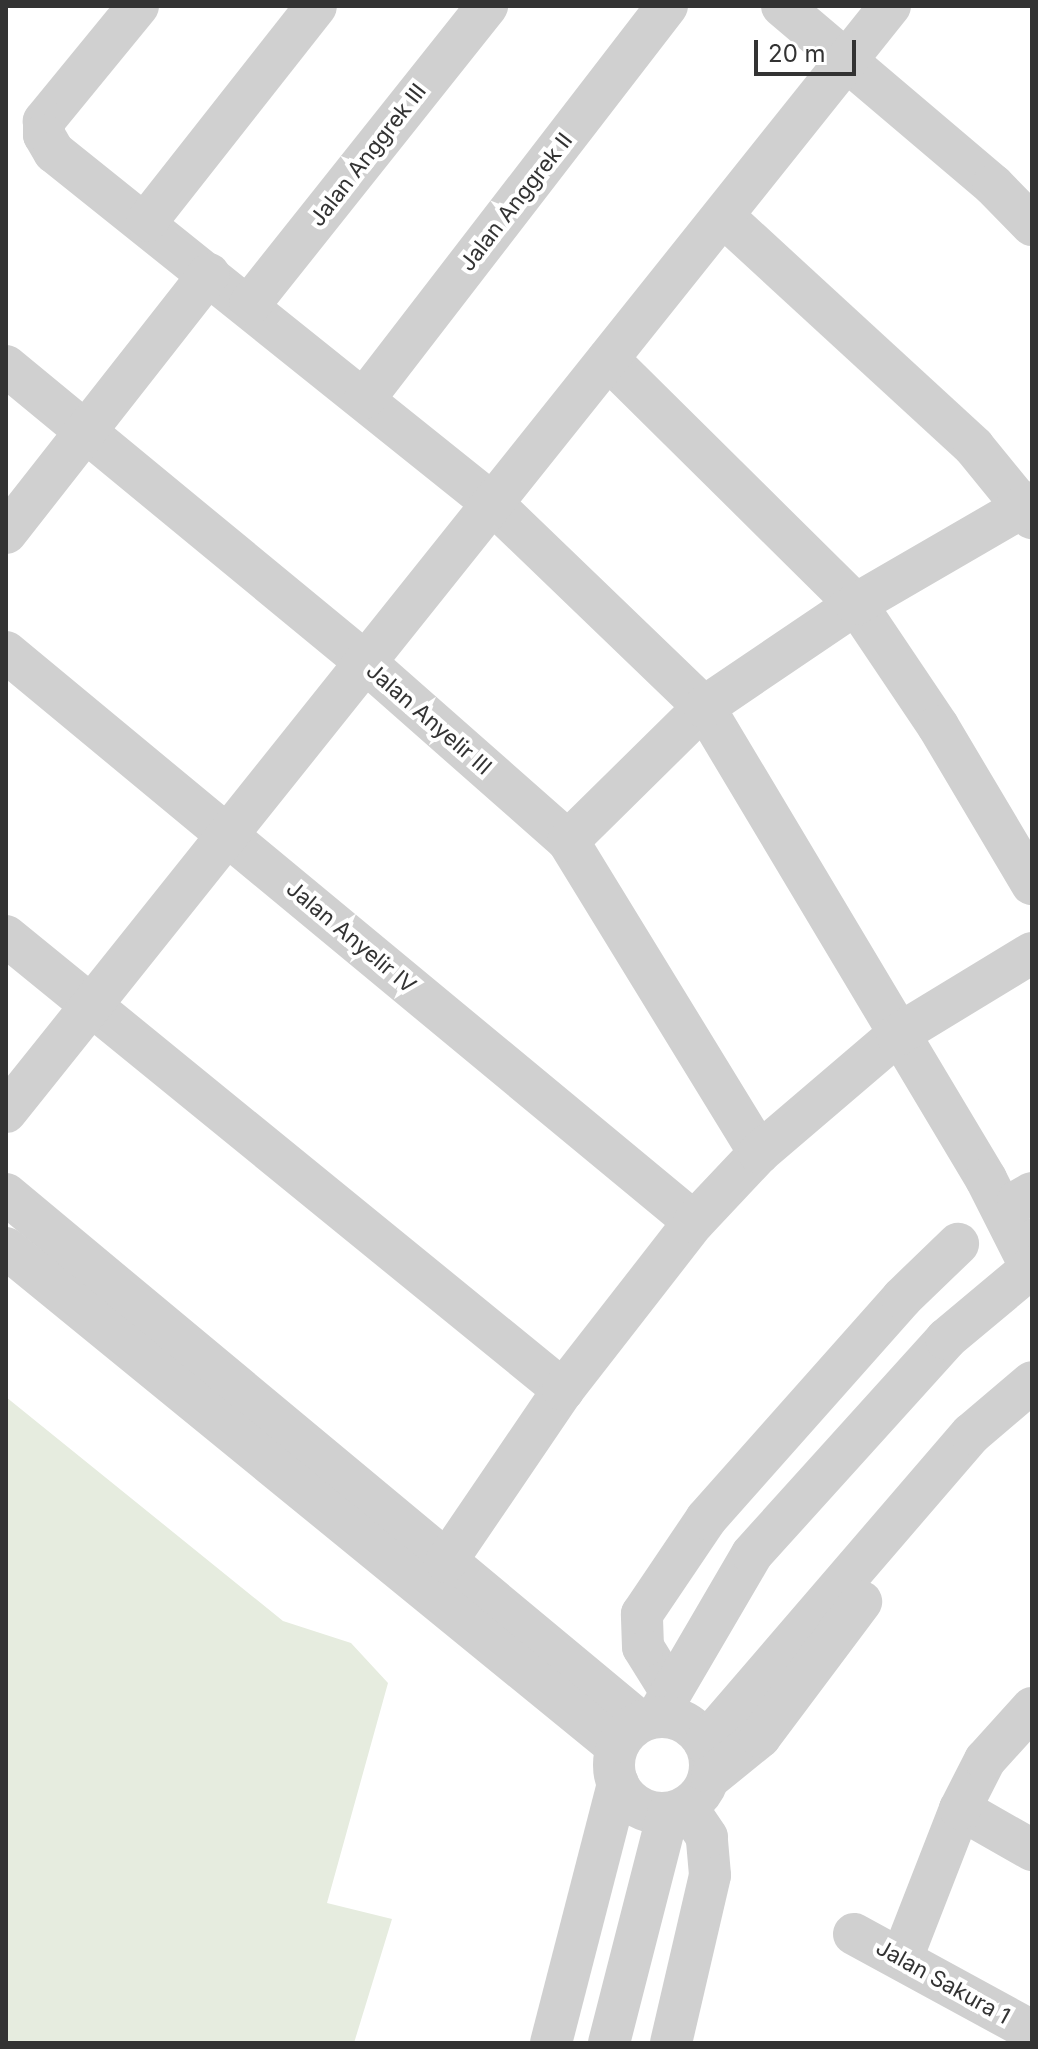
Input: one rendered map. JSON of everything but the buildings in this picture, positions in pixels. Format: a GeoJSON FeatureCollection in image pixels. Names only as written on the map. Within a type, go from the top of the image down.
{"type":"FeatureCollection","features":[{"type":"Feature","properties":{"kind":"street"},"geometry":{"type":"LineString","coordinates":[[138,6],[44,121],[44,135],[54,152],[147,221],[492,503],[704,707],[897,1035],[986,1179],[1032,1268],[946,1339],[752,1554],[640,1731],[551,2043]]}},
{"type":"Feature","properties":{"kind":"street"},"geometry":{"type":"LineString","coordinates":[[147,221],[316,6]]}},
{"type":"Feature","properties":{"kind":"street","name":"Jalan Anggrek III"},"geometry":{"type":"LineString","coordinates":[[250,304],[487,6]]}},
{"type":"Feature","properties":{"kind":"street","name":"Jalan Anggrek II"},"geometry":{"type":"LineString","coordinates":[[365,398],[667,6]]}},
{"type":"Feature","properties":{"kind":"street"},"geometry":{"type":"LineString","coordinates":[[782,6],[848,58],[1032,225]]}},
{"type":"Feature","properties":{"kind":"street"},"geometry":{"type":"LineString","coordinates":[[6,1112],[890,6]]}},
{"type":"Feature","properties":{"kind":"street"},"geometry":{"type":"LineString","coordinates":[[568,841],[704,707],[856,604],[1029,509],[974,447],[723,216]]}},
{"type":"Feature","properties":{"kind":"street"},"geometry":{"type":"LineString","coordinates":[[6,533],[209,274]]}},
{"type":"Feature","properties":{"kind":"street"},"geometry":{"type":"LineString","coordinates":[[608,359],[856,604],[938,726],[1032,884]]}},
{"type":"Feature","properties":{"kind":"street","name":"Jalan Anyelir III"},"geometry":{"type":"LineString","coordinates":[[6,366],[365,662],[568,841],[759,1153]]}},
{"type":"Feature","properties":{"kind":"street","name":"Jalan Anyelir IV"},"geometry":{"type":"LineString","coordinates":[[6,652],[694,1222]]}},
{"type":"Feature","properties":{"kind":"street"},"geometry":{"type":"LineString","coordinates":[[6,936],[563,1390]]}},
{"type":"Feature","properties":{"kind":"street"},"geometry":{"type":"LineString","coordinates":[[446,1562],[563,1390],[694,1222],[759,1153],[897,1035],[1032,953]]}},
{"type":"Feature","properties":{"kind":"street"},"geometry":{"type":"LineString","coordinates":[[6,1194],[446,1562],[640,1731]]}},
{"type":"Feature","properties":{"kind":"street"},"geometry":{"type":"LineString","coordinates":[[958,1244],[902,1298],[706,1519],[642,1614],[640,1731],[630,1800],[648,1811],[693,1785],[882,1558],[971,1434],[1032,1382]]}},
{"type":"Feature","properties":{"kind":"street"},"geometry":{"type":"LineString","coordinates":[[6,1248],[138,1359],[640,1731],[685,1726],[693,1785],[707,1837],[710,1875],[671,2043]]}},
{"type":"Feature","properties":{"kind":"street"},"geometry":{"type":"LineString","coordinates":[[902,1298],[946,1339]]}},
{"type":"Feature","properties":{"kind":"street"},"geometry":{"type":"LineString","coordinates":[[138,1359],[163,1325]]}},
{"type":"Feature","properties":{"kind":"street"},"geometry":{"type":"LineString","coordinates":[[882,1558],[960,1479],[1032,1413]]}},
{"type":"Feature","properties":{"kind":"street"},"geometry":{"type":"LineString","coordinates":[[706,1519],[752,1554]]}},
{"type":"Feature","properties":{"kind":"street"},"geometry":{"type":"LineString","coordinates":[[902,1958],[960,1809],[985,1760],[1032,1708]]}},
{"type":"Feature","properties":{"kind":"street"},"geometry":{"type":"LineString","coordinates":[[609,2043],[693,1785]]}},
{"type":"Feature","properties":{"kind":"street"},"geometry":{"type":"LineString","coordinates":[[960,1809],[1032,1850]]}},
{"type":"Feature","properties":{"kind":"street","name":"Jalan Sakura 1"},"geometry":{"type":"LineString","coordinates":[[854,1934],[1032,2031]]}},
{"type":"Feature","properties":{"kind":"shaded area"},"geometry":{"type":"Polygon","coordinates":[[[6,1397],[283,1621],[351,1643],[388,1683],[327,1903],[392,1919],[354,2043],[6,2043],[6,1397]]]}}]}
